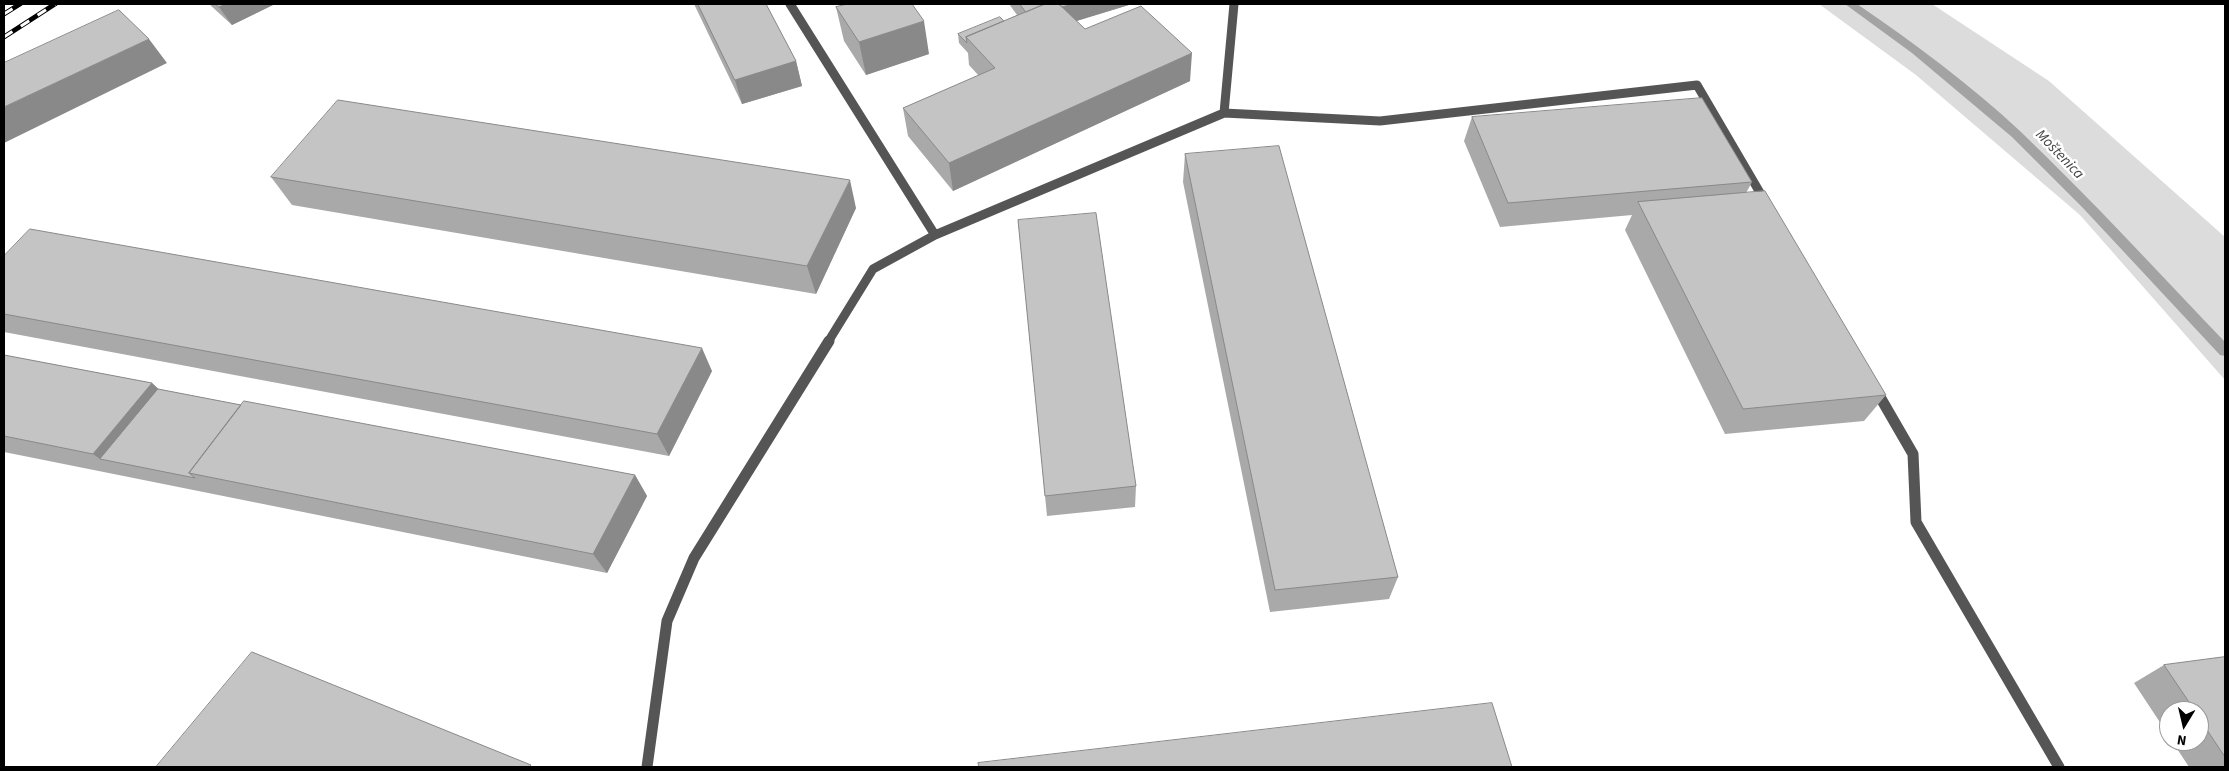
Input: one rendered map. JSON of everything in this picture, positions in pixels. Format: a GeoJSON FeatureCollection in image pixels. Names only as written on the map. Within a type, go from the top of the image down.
{"type":"FeatureCollection","features":[{"type":"Feature","properties":{"kind":"lane"},"geometry":{"type":"LineString","coordinates":[[790,4],[935,235]]}},
{"type":"Feature","properties":{"kind":"lane"},"geometry":{"type":"LineString","coordinates":[[1224,113],[1234,4]]}},
{"type":"Feature","properties":{"kind":"lane"},"geometry":{"type":"LineString","coordinates":[[647,767],[667,621],[694,558],[873,270],[935,235],[1224,113],[1380,121],[1697,85],[1772,214]]}},
{"type":"Feature","properties":{"kind":"lane"},"geometry":{"type":"LineString","coordinates":[[1868,377],[1913,454],[1916,522],[2059,767]]}},
{"type":"Feature","properties":{"kind":"shaded area"},"geometry":{"type":"Polygon","coordinates":[[[1819,4],[1932,4],[2049,81],[2225,237],[2225,380],[2080,215],[1916,75],[1819,4]]]}},
{"type":"Feature","properties":{"kind":"building"},"geometry":{"type":"Polygon","coordinates":[[[698,4],[766,4],[796,61],[735,80],[698,4]]]}},
{"type":"Feature","properties":{"kind":"building"},"geometry":{"type":"Polygon","coordinates":[[[848,4],[912,4],[924,21],[859,42],[836,7],[848,4]]]}},
{"type":"Feature","properties":{"kind":"building"},"geometry":{"type":"Polygon","coordinates":[[[1020,4],[1045,4],[1026,12],[1020,4]]]}},
{"type":"Feature","properties":{"kind":"building"},"geometry":{"type":"Polygon","coordinates":[[[1045,4],[1059,4],[1085,29],[1141,6],[1192,53],[949,163],[903,108],[995,68],[966,37],[1045,4]]]}},
{"type":"Feature","properties":{"kind":"building"},"geometry":{"type":"Polygon","coordinates":[[[1059,4],[1073,4],[1062,7],[1059,4]]]}},
{"type":"Feature","properties":{"kind":"building"},"geometry":{"type":"Polygon","coordinates":[[[119,10],[149,39],[4,107],[4,63],[119,10]]]}},
{"type":"Feature","properties":{"kind":"building"},"geometry":{"type":"Polygon","coordinates":[[[1000,17],[1004,21],[966,37],[967,43],[958,34],[1000,17]]]}},
{"type":"Feature","properties":{"kind":"building"},"geometry":{"type":"Polygon","coordinates":[[[1702,98],[1752,182],[1508,203],[1472,117],[1702,98]]]}},
{"type":"Feature","properties":{"kind":"building"},"geometry":{"type":"Polygon","coordinates":[[[338,100],[850,180],[807,266],[271,177],[338,100]]]}},
{"type":"Feature","properties":{"kind":"building"},"geometry":{"type":"Polygon","coordinates":[[[1279,146],[1398,577],[1275,590],[1185,154],[1279,146]]]}},
{"type":"Feature","properties":{"kind":"building"},"geometry":{"type":"Polygon","coordinates":[[[1765,191],[1886,395],[1743,409],[1638,202],[1765,191]]]}},
{"type":"Feature","properties":{"kind":"building"},"geometry":{"type":"Polygon","coordinates":[[[1096,213],[1136,486],[1045,496],[1018,220],[1096,213]]]}},
{"type":"Feature","properties":{"kind":"building"},"geometry":{"type":"Polygon","coordinates":[[[30,229],[702,348],[657,434],[4,314],[4,256],[30,229]]]}},
{"type":"Feature","properties":{"kind":"building"},"geometry":{"type":"Polygon","coordinates":[[[4,355],[152,383],[93,454],[4,436],[4,355]]]}},
{"type":"Feature","properties":{"kind":"building"},"geometry":{"type":"Polygon","coordinates":[[[158,389],[241,405],[189,473],[195,478],[100,459],[158,389]]]}},
{"type":"Feature","properties":{"kind":"building"},"geometry":{"type":"Polygon","coordinates":[[[244,401],[635,475],[593,554],[189,473],[244,401]]]}},
{"type":"Feature","properties":{"kind":"building"},"geometry":{"type":"Polygon","coordinates":[[[252,652],[531,765],[529,767],[156,767],[252,652]]]}},
{"type":"Feature","properties":{"kind":"building"},"geometry":{"type":"Polygon","coordinates":[[[2225,657],[2225,757],[2209,733],[2209,701],[2188,701],[2164,665],[2225,657]]]}},
{"type":"Feature","properties":{"kind":"building"},"geometry":{"type":"Polygon","coordinates":[[[1492,703],[1512,767],[979,767],[978,763],[1492,703]]]}},
{"type":"Feature","properties":{"kind":"waterway","name":"Moštenica"},"geometry":{"type":"LineString","coordinates":[[1850,4],[1916,50],[2016,134],[2087,205],[2225,351]]}},
{"type":"Feature","properties":{"kind":"railway"},"geometry":{"type":"LineString","coordinates":[[4,14],[20,4]]}},
{"type":"Feature","properties":{"kind":"railway"},"geometry":{"type":"LineString","coordinates":[[4,37],[55,4]]}}]}
